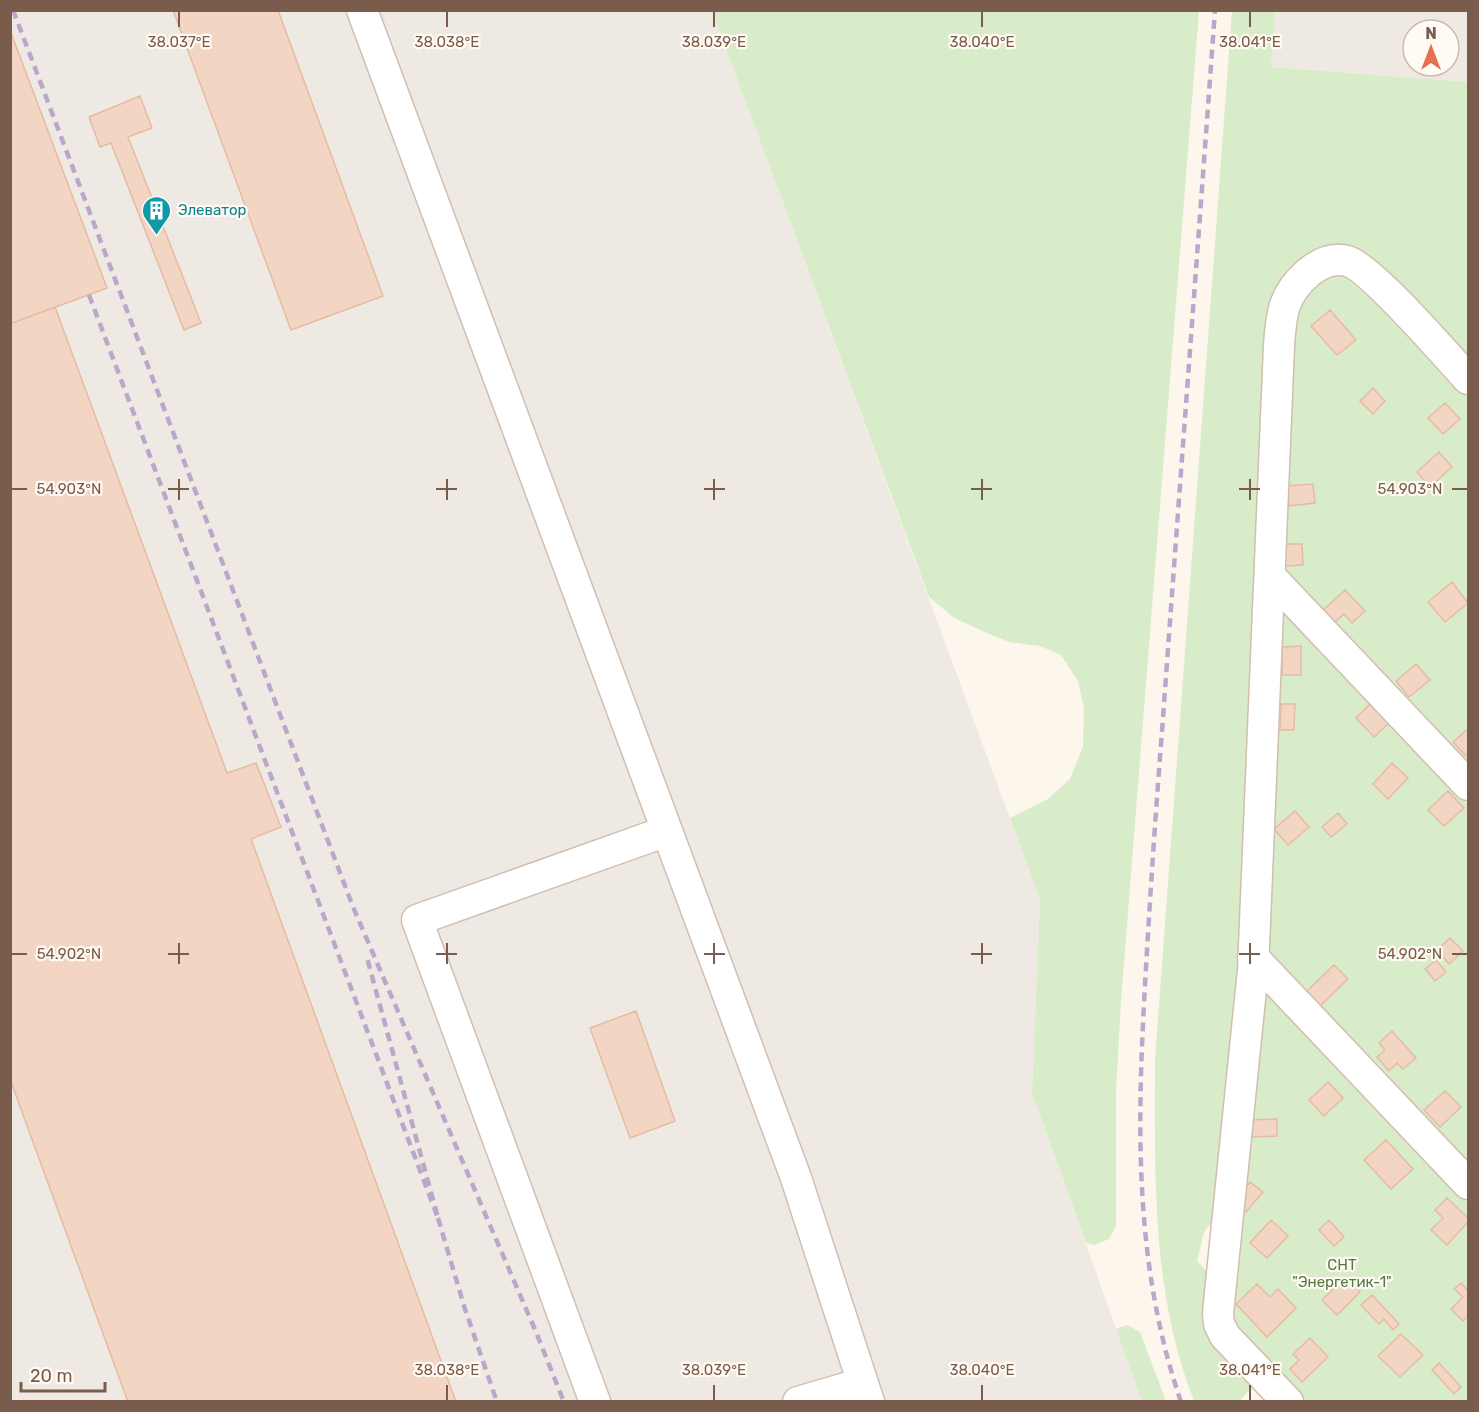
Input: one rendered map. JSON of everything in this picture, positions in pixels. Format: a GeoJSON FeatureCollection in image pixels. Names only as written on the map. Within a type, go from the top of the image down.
{"type":"FeatureCollection","features":[{"type":"Feature","properties":{"kind":"lane"},"geometry":{"type":"LineString","coordinates":[[362,10],[796,1178],[866,1392],[798,1401]]}},
{"type":"Feature","properties":{"kind":"lane"},"geometry":{"type":"LineString","coordinates":[[1288,1401],[1225,1336],[1219,1324],[1218,1313],[1250,1012],[1280,323],[1284,306],[1291,291],[1319,264],[1333,260],[1348,261],[1376,281],[1468,379]]}},
{"type":"Feature","properties":{"kind":"lane"},"geometry":{"type":"LineString","coordinates":[[1270,576],[1468,785]]}},
{"type":"Feature","properties":{"kind":"lane"},"geometry":{"type":"LineString","coordinates":[[595,1401],[417,920],[667,831]]}},
{"type":"Feature","properties":{"kind":"lane"},"geometry":{"type":"LineString","coordinates":[[1253,957],[1468,1184]]}},
{"type":"Feature","properties":{"kind":"shaded area"},"geometry":{"type":"Polygon","coordinates":[[[10,11],[712,11],[1040,900],[1032,1093],[1142,1401],[11,1401],[10,11]]]}},
{"type":"Feature","properties":{"kind":"shaded area"},"geometry":{"type":"Polygon","coordinates":[[[1275,11],[1468,11],[1468,82],[1415,78],[1461,78],[1461,18],[1401,18],[1401,77],[1271,67],[1275,11]]]}},
{"type":"Feature","properties":{"kind":"green space"},"geometry":{"type":"Polygon","coordinates":[[[712,11],[1199,11],[1121,1001],[1116,1091],[1116,1226],[1109,1239],[1094,1245],[1086,1243],[1032,1093],[1040,900],[1010,818],[1048,799],[1070,779],[1083,746],[1084,708],[1078,681],[1061,655],[1040,646],[1009,642],[982,631],[953,617],[929,597],[712,11]]]}},
{"type":"Feature","properties":{"kind":"green space","name":"СНТ \"Энергетик-1\""},"geometry":{"type":"Polygon","coordinates":[[[1232,11],[1275,11],[1271,67],[1468,82],[1468,1401],[1280,1401],[1259,1380],[1239,1401],[1194,1401],[1180,1359],[1163,1275],[1158,1233],[1155,1060],[1232,11]],[[1218,1214],[1204,1232],[1197,1261],[1214,1279],[1218,1214]]]}},
{"type":"Feature","properties":{"kind":"green space"},"geometry":{"type":"Polygon","coordinates":[[[1127,1325],[1140,1332],[1166,1401],[1142,1401],[1116,1329],[1127,1325]]]}},
{"type":"Feature","properties":{"kind":"building"},"geometry":{"type":"Polygon","coordinates":[[[173,10],[278,10],[383,296],[291,330],[173,10]]]}},
{"type":"Feature","properties":{"kind":"building"},"geometry":{"type":"Polygon","coordinates":[[[10,30],[107,288],[10,324],[10,30]]]}},
{"type":"Feature","properties":{"kind":"building","name":"Элеватор"},"geometry":{"type":"Polygon","coordinates":[[[140,96],[152,128],[128,137],[201,323],[184,330],[111,143],[100,147],[89,117],[140,96]]]}},
{"type":"Feature","properties":{"kind":"building"},"geometry":{"type":"Polygon","coordinates":[[[55,307],[227,773],[256,763],[281,827],[251,839],[456,1402],[128,1402],[10,1079],[10,324],[55,307]]]}},
{"type":"Feature","properties":{"kind":"building"},"geometry":{"type":"Polygon","coordinates":[[[1330,310],[1356,340],[1337,355],[1311,326],[1330,310]]]}},
{"type":"Feature","properties":{"kind":"building"},"geometry":{"type":"Polygon","coordinates":[[[1373,388],[1385,401],[1373,414],[1360,401],[1373,388]]]}},
{"type":"Feature","properties":{"kind":"building"},"geometry":{"type":"Polygon","coordinates":[[[1445,403],[1460,419],[1443,434],[1428,418],[1445,403]]]}},
{"type":"Feature","properties":{"kind":"building"},"geometry":{"type":"Polygon","coordinates":[[[1439,452],[1452,467],[1430,487],[1417,472],[1439,452]]]}},
{"type":"Feature","properties":{"kind":"building"},"geometry":{"type":"Polygon","coordinates":[[[1313,484],[1315,503],[1289,506],[1287,486],[1313,484]]]}},
{"type":"Feature","properties":{"kind":"building"},"geometry":{"type":"Polygon","coordinates":[[[1284,544],[1302,544],[1303,565],[1285,566],[1284,544]]]}},
{"type":"Feature","properties":{"kind":"building"},"geometry":{"type":"Polygon","coordinates":[[[1452,582],[1468,603],[1445,622],[1428,602],[1452,582]]]}},
{"type":"Feature","properties":{"kind":"building"},"geometry":{"type":"Polygon","coordinates":[[[1345,590],[1365,611],[1352,623],[1344,614],[1332,625],[1321,612],[1345,590]]]}},
{"type":"Feature","properties":{"kind":"building"},"geometry":{"type":"Polygon","coordinates":[[[1301,646],[1301,675],[1282,675],[1282,647],[1301,646]]]}},
{"type":"Feature","properties":{"kind":"building"},"geometry":{"type":"Polygon","coordinates":[[[1416,664],[1430,680],[1409,697],[1396,681],[1416,664]]]}},
{"type":"Feature","properties":{"kind":"building"},"geometry":{"type":"Polygon","coordinates":[[[1371,703],[1390,722],[1374,737],[1356,718],[1371,703]]]}},
{"type":"Feature","properties":{"kind":"building"},"geometry":{"type":"Polygon","coordinates":[[[1281,704],[1295,704],[1294,730],[1280,730],[1281,704]]]}},
{"type":"Feature","properties":{"kind":"building"},"geometry":{"type":"Polygon","coordinates":[[[1468,729],[1468,758],[1453,742],[1468,729]]]}},
{"type":"Feature","properties":{"kind":"building"},"geometry":{"type":"Polygon","coordinates":[[[1392,763],[1408,778],[1388,799],[1373,784],[1392,763]]]}},
{"type":"Feature","properties":{"kind":"building"},"geometry":{"type":"Polygon","coordinates":[[[1448,791],[1464,808],[1444,826],[1428,810],[1448,791]]]}},
{"type":"Feature","properties":{"kind":"building"},"geometry":{"type":"Polygon","coordinates":[[[1295,811],[1309,827],[1288,845],[1274,829],[1295,811]]]}},
{"type":"Feature","properties":{"kind":"building"},"geometry":{"type":"Polygon","coordinates":[[[1338,813],[1347,824],[1331,837],[1322,827],[1338,813]]]}},
{"type":"Feature","properties":{"kind":"building"},"geometry":{"type":"Polygon","coordinates":[[[1450,938],[1463,951],[1449,964],[1437,950],[1450,938]]]}},
{"type":"Feature","properties":{"kind":"building"},"geometry":{"type":"Polygon","coordinates":[[[1436,960],[1446,972],[1435,981],[1425,969],[1436,960]]]}},
{"type":"Feature","properties":{"kind":"building"},"geometry":{"type":"Polygon","coordinates":[[[1334,965],[1348,979],[1320,1006],[1306,992],[1334,965]]]}},
{"type":"Feature","properties":{"kind":"building"},"geometry":{"type":"Polygon","coordinates":[[[636,1011],[675,1121],[630,1138],[590,1028],[636,1011]]]}},
{"type":"Feature","properties":{"kind":"building"},"geometry":{"type":"Polygon","coordinates":[[[1392,1031],[1416,1058],[1403,1069],[1397,1063],[1389,1071],[1377,1057],[1385,1050],[1379,1043],[1392,1031]]]}},
{"type":"Feature","properties":{"kind":"building"},"geometry":{"type":"Polygon","coordinates":[[[1328,1082],[1343,1098],[1324,1116],[1309,1100],[1328,1082]]]}},
{"type":"Feature","properties":{"kind":"building"},"geometry":{"type":"Polygon","coordinates":[[[1445,1091],[1461,1107],[1440,1127],[1424,1110],[1445,1091]]]}},
{"type":"Feature","properties":{"kind":"building"},"geometry":{"type":"Polygon","coordinates":[[[1277,1119],[1277,1136],[1248,1137],[1248,1120],[1277,1119]]]}},
{"type":"Feature","properties":{"kind":"building"},"geometry":{"type":"Polygon","coordinates":[[[1386,1140],[1413,1169],[1391,1189],[1364,1160],[1386,1140]]]}},
{"type":"Feature","properties":{"kind":"building"},"geometry":{"type":"Polygon","coordinates":[[[1250,1182],[1263,1192],[1246,1212],[1234,1203],[1250,1182]]]}},
{"type":"Feature","properties":{"kind":"building"},"geometry":{"type":"Polygon","coordinates":[[[1447,1198],[1468,1218],[1468,1222],[1447,1245],[1431,1230],[1443,1218],[1435,1210],[1447,1198]]]}},
{"type":"Feature","properties":{"kind":"building"},"geometry":{"type":"Polygon","coordinates":[[[1271,1220],[1288,1236],[1267,1258],[1250,1243],[1271,1220]]]}},
{"type":"Feature","properties":{"kind":"building"},"geometry":{"type":"Polygon","coordinates":[[[1329,1220],[1344,1237],[1334,1246],[1319,1230],[1329,1220]]]}},
{"type":"Feature","properties":{"kind":"building"},"geometry":{"type":"Polygon","coordinates":[[[1345,1277],[1360,1292],[1337,1315],[1322,1300],[1345,1277]]]}},
{"type":"Feature","properties":{"kind":"building"},"geometry":{"type":"Polygon","coordinates":[[[1461,1283],[1468,1291],[1468,1316],[1463,1321],[1451,1309],[1463,1297],[1454,1289],[1461,1283]]]}},
{"type":"Feature","properties":{"kind":"building"},"geometry":{"type":"Polygon","coordinates":[[[1257,1284],[1270,1297],[1278,1289],[1296,1308],[1267,1337],[1236,1304],[1257,1284]]]}},
{"type":"Feature","properties":{"kind":"building"},"geometry":{"type":"Polygon","coordinates":[[[1372,1295],[1399,1324],[1393,1330],[1384,1319],[1379,1324],[1361,1305],[1372,1295]]]}},
{"type":"Feature","properties":{"kind":"building"},"geometry":{"type":"Polygon","coordinates":[[[1401,1334],[1423,1355],[1400,1377],[1378,1356],[1401,1334]]]}},
{"type":"Feature","properties":{"kind":"building"},"geometry":{"type":"Polygon","coordinates":[[[1310,1338],[1328,1357],[1302,1382],[1290,1369],[1299,1360],[1293,1354],[1310,1338]]]}},
{"type":"Feature","properties":{"kind":"building"},"geometry":{"type":"Polygon","coordinates":[[[1439,1363],[1461,1387],[1454,1394],[1432,1370],[1439,1363]]]}},
{"type":"Feature","properties":{"kind":"railway"},"geometry":{"type":"LineString","coordinates":[[13,10],[353,907],[564,1402]]}},
{"type":"Feature","properties":{"kind":"railway"},"geometry":{"type":"LineString","coordinates":[[1181,1402],[1154,1299],[1147,1247],[1140,1143],[1142,1038],[1153,852],[1215,10]]}},
{"type":"Feature","properties":{"kind":"railway"},"geometry":{"type":"LineString","coordinates":[[89,295],[438,1218],[367,958]]}},
{"type":"Feature","properties":{"kind":"railway"},"geometry":{"type":"LineString","coordinates":[[438,1218],[465,1309],[497,1402]]}},
{"type":"Feature","properties":{"kind":"place","name":"Элеватор"},"geometry":{"type":"Point","coordinates":[157,236]}}]}
